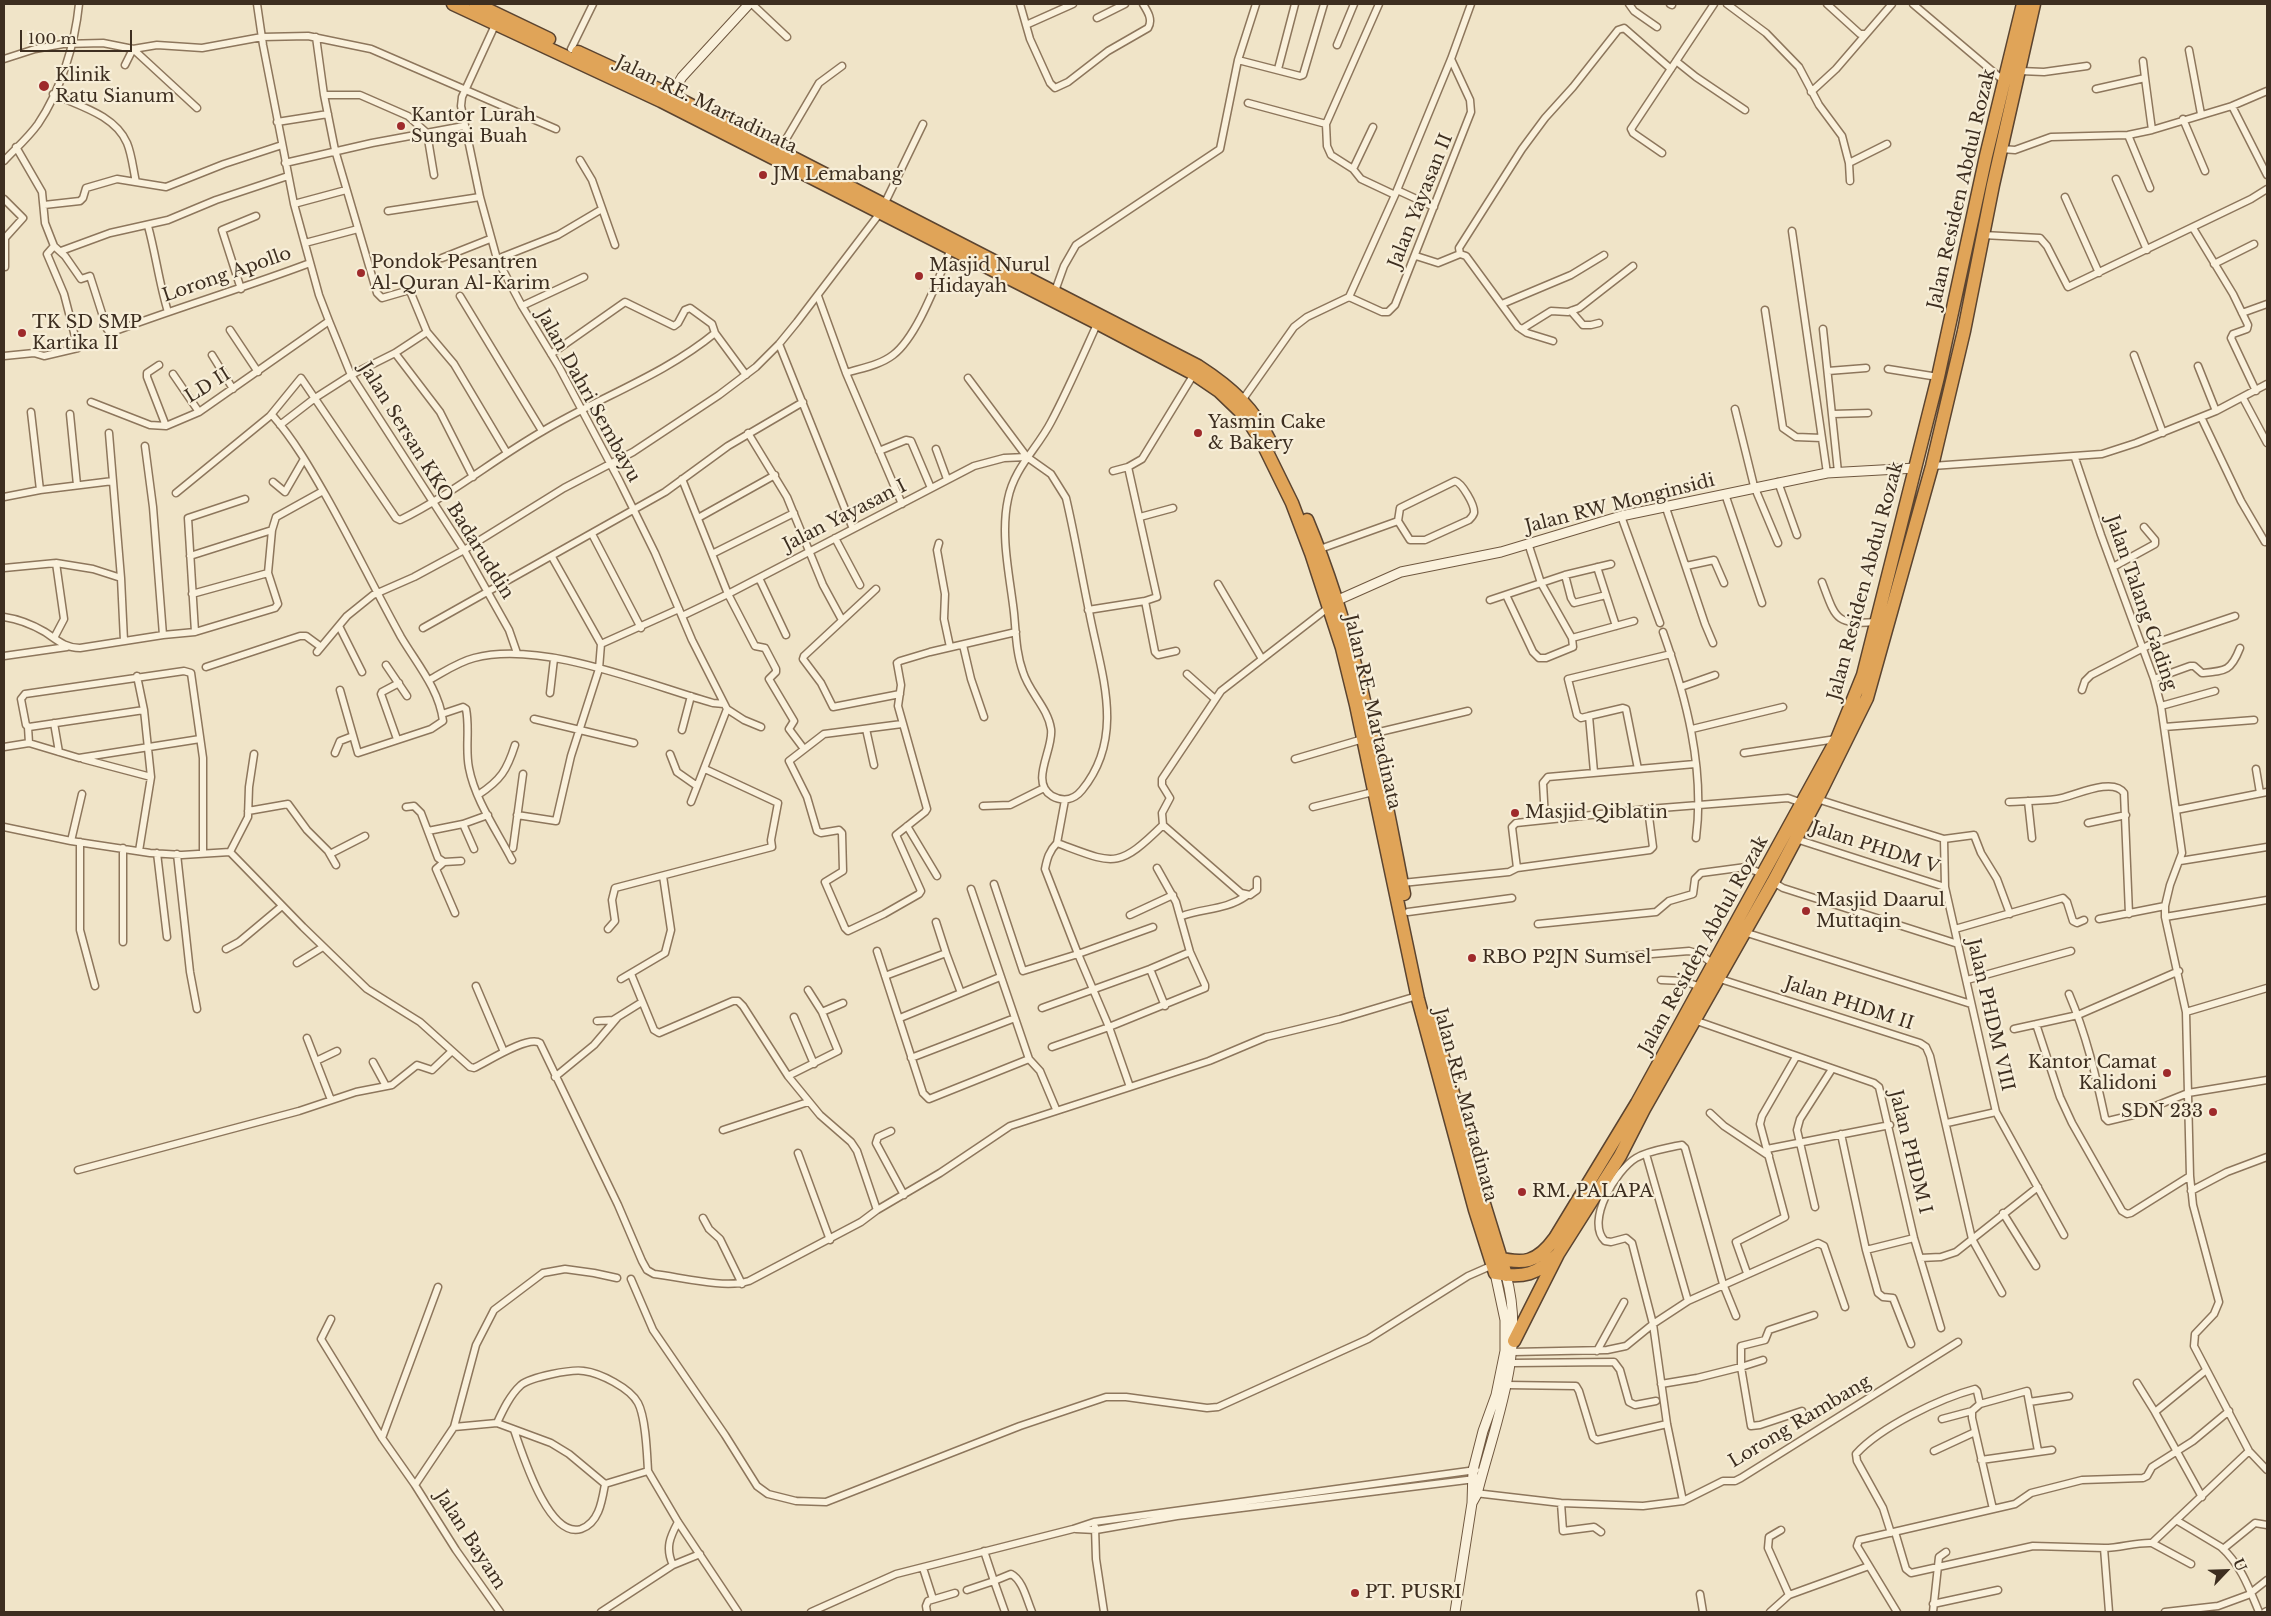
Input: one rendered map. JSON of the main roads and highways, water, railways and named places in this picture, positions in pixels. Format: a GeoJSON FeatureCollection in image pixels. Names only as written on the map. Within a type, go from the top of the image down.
{"type":"FeatureCollection","features":[{"type":"Feature","properties":{"kind":"highway","name":"Jalan RE. Martadinata"},"geometry":{"type":"LineString","coordinates":[[453,4],[498,19],[669,99],[883,208],[951,249],[1099,319],[1240,403]]}},
{"type":"Feature","properties":{"kind":"highway","name":"Jalan Residen Abdul Rozak"},"geometry":{"type":"LineString","coordinates":[[1558,1254],[1619,1166],[1644,1109],[1744,932],[1802,803],[1837,739],[1863,675],[1938,377],[2023,4]]}},
{"type":"Feature","properties":{"kind":"highway","name":"Jalan Residen Abdul Rozak"},"geometry":{"type":"LineString","coordinates":[[1497,1266],[1528,1261],[1543,1253],[1555,1238],[1638,1103],[1713,964],[1795,838],[1817,799],[1867,698],[1932,466],[1964,331],[2001,150],[2034,4]]}},
{"type":"Feature","properties":{"kind":"highway"},"geometry":{"type":"LineString","coordinates":[[482,5],[498,19],[571,49],[779,152],[883,208],[1055,291],[1099,319],[1198,366],[1230,388],[1268,437],[1306,528],[1320,550],[1367,736],[1391,821],[1408,912],[1410,943],[1426,996],[1448,1093]]}},
{"type":"Feature","properties":{"kind":"highway","name":"Jalan RE. Martadinata"},"geometry":{"type":"LineString","coordinates":[[1306,528],[1333,603]]}},
{"type":"Feature","properties":{"kind":"highway","name":"Jalan RE. Martadinata"},"geometry":{"type":"LineString","coordinates":[[1367,736],[1373,792],[1410,943],[1417,996],[1448,1093],[1497,1266]]}},
{"type":"Feature","properties":{"kind":"highway"},"geometry":{"type":"LineString","coordinates":[[1497,1266],[1522,1276],[1546,1266],[1558,1254]]}},
{"type":"Feature","properties":{"kind":"highway"},"geometry":{"type":"LineString","coordinates":[[1514,1346],[1558,1254]]}},
{"type":"Feature","properties":{"kind":"place","name":"Klinik Ratu Sianum"},"geometry":{"type":"Point","coordinates":[44,86]}},
{"type":"Feature","properties":{"kind":"place","name":"Kantor Lurah Sungai Buah"},"geometry":{"type":"Point","coordinates":[401,126]}},
{"type":"Feature","properties":{"kind":"place","name":"JM Lemabang"},"geometry":{"type":"Point","coordinates":[763,175]}},
{"type":"Feature","properties":{"kind":"place","name":"Pondok Pesantren Al-Quran Al-Karim"},"geometry":{"type":"Point","coordinates":[361,273]}},
{"type":"Feature","properties":{"kind":"place","name":"Masjid Nurul Hidayah"},"geometry":{"type":"Point","coordinates":[919,276]}},
{"type":"Feature","properties":{"kind":"place","name":"TK SD SMP Kartika II"},"geometry":{"type":"Point","coordinates":[22,333]}},
{"type":"Feature","properties":{"kind":"place","name":"Yasmin Cake & Bakery"},"geometry":{"type":"Point","coordinates":[1198,433]}},
{"type":"Feature","properties":{"kind":"place","name":"Masjid Qiblatin"},"geometry":{"type":"Point","coordinates":[1515,813]}},
{"type":"Feature","properties":{"kind":"place","name":"Masjid Daarul Muttaqin"},"geometry":{"type":"Point","coordinates":[1806,911]}},
{"type":"Feature","properties":{"kind":"place","name":"RBO P2JN Sumsel"},"geometry":{"type":"Point","coordinates":[1472,958]}},
{"type":"Feature","properties":{"kind":"place","name":"Kantor Camat Kalidoni"},"geometry":{"type":"Point","coordinates":[2167,1073]}},
{"type":"Feature","properties":{"kind":"place","name":"SDN 233"},"geometry":{"type":"Point","coordinates":[2213,1112]}},
{"type":"Feature","properties":{"kind":"place","name":"RM. PALAPA"},"geometry":{"type":"Point","coordinates":[1522,1192]}},
{"type":"Feature","properties":{"kind":"place","name":"PT. PUSRI"},"geometry":{"type":"Point","coordinates":[1355,1593]}}]}
